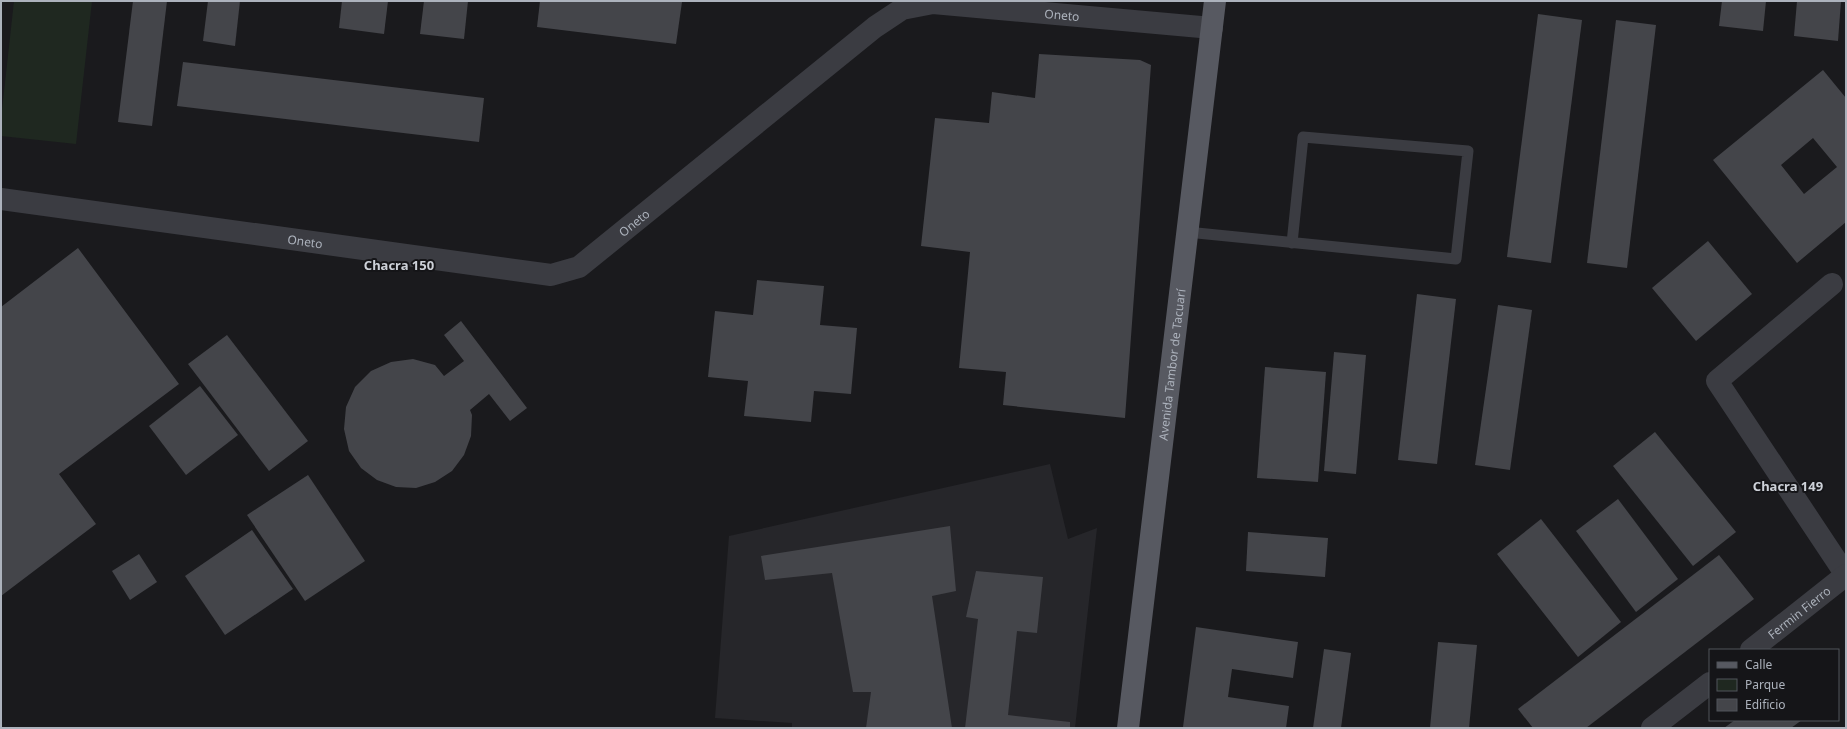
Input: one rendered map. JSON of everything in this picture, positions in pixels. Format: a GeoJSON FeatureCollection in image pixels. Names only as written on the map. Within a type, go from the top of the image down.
{"type":"FeatureCollection","features":[{"type":"Feature","properties":{"kind":"main road","name":"Avenida Tambor de Tacuarí"},"geometry":{"type":"LineString","coordinates":[[1128,728],[1215,1]]}},
{"type":"Feature","properties":{"kind":"street","name":"Oneto"},"geometry":{"type":"LineString","coordinates":[[1,199],[551,275],[579,267],[876,27],[902,9],[933,3],[1212,28]]}},
{"type":"Feature","properties":{"kind":"street"},"geometry":{"type":"LineString","coordinates":[[1832,284],[1717,381],[1846,575]]}},
{"type":"Feature","properties":{"kind":"street","name":"Fermin Fierro"},"geometry":{"type":"LineString","coordinates":[[1752,649],[1846,575]]}},
{"type":"Feature","properties":{"kind":"street"},"geometry":{"type":"LineString","coordinates":[[1652,728],[1709,683]]}},
{"type":"Feature","properties":{"kind":"lane"},"geometry":{"type":"LineString","coordinates":[[1187,232],[1292,243],[1456,259],[1468,151],[1303,137],[1292,243]]}},
{"type":"Feature","properties":{"kind":"shaded area"},"geometry":{"type":"Polygon","coordinates":[[[1050,464],[1068,539],[1097,528],[1075,728],[792,728],[792,723],[715,718],[729,536],[1050,464]]]}},
{"type":"Feature","properties":{"kind":"green space"},"geometry":{"type":"Polygon","coordinates":[[[14,1],[92,1],[76,144],[1,136],[1,119],[14,1]]]}},
{"type":"Feature","properties":{"kind":"building"},"geometry":{"type":"Polygon","coordinates":[[[133,1],[167,1],[152,126],[118,122],[133,1]]]}},
{"type":"Feature","properties":{"kind":"building"},"geometry":{"type":"Polygon","coordinates":[[[208,1],[240,1],[235,46],[203,41],[208,1]]]}},
{"type":"Feature","properties":{"kind":"building"},"geometry":{"type":"Polygon","coordinates":[[[342,1],[388,1],[384,34],[339,28],[342,1]]]}},
{"type":"Feature","properties":{"kind":"building"},"geometry":{"type":"Polygon","coordinates":[[[424,1],[468,1],[464,39],[420,34],[424,1]]]}},
{"type":"Feature","properties":{"kind":"building"},"geometry":{"type":"Polygon","coordinates":[[[540,1],[682,2],[676,44],[537,27],[540,1]]]}},
{"type":"Feature","properties":{"kind":"building"},"geometry":{"type":"Polygon","coordinates":[[[1722,1],[1766,1],[1763,31],[1719,26],[1722,1]]]}},
{"type":"Feature","properties":{"kind":"building"},"geometry":{"type":"Polygon","coordinates":[[[1797,1],[1841,1],[1838,41],[1794,36],[1797,1]]]}},
{"type":"Feature","properties":{"kind":"building"},"geometry":{"type":"Polygon","coordinates":[[[1538,14],[1582,20],[1551,263],[1507,257],[1538,14]]]}},
{"type":"Feature","properties":{"kind":"building"},"geometry":{"type":"Polygon","coordinates":[[[1616,20],[1656,25],[1627,268],[1587,263],[1616,20]]]}},
{"type":"Feature","properties":{"kind":"building"},"geometry":{"type":"Polygon","coordinates":[[[1039,54],[1140,60],[1151,65],[1125,418],[1003,405],[1006,372],[959,368],[970,252],[921,246],[935,118],[989,123],[992,92],[1035,98],[1039,54]]]}},
{"type":"Feature","properties":{"kind":"building"},"geometry":{"type":"Polygon","coordinates":[[[183,62],[484,98],[479,142],[177,106],[183,62]]]}},
{"type":"Feature","properties":{"kind":"building"},"geometry":{"type":"Polygon","coordinates":[[[1823,70],[1846,98],[1846,222],[1797,263],[1713,160],[1823,70]],[[1813,138],[1781,165],[1804,194],[1837,167],[1813,138]]]}},
{"type":"Feature","properties":{"kind":"building"},"geometry":{"type":"Polygon","coordinates":[[[1708,241],[1752,294],[1696,341],[1652,288],[1708,241]]]}},
{"type":"Feature","properties":{"kind":"building"},"geometry":{"type":"Polygon","coordinates":[[[78,248],[179,384],[59,474],[96,524],[1,596],[1,307],[78,248]]]}},
{"type":"Feature","properties":{"kind":"building"},"geometry":{"type":"Polygon","coordinates":[[[757,280],[824,286],[820,325],[857,328],[851,394],[814,391],[811,422],[744,416],[748,381],[708,377],[715,311],[753,315],[757,280]]]}},
{"type":"Feature","properties":{"kind":"building"},"geometry":{"type":"Polygon","coordinates":[[[1417,294],[1456,299],[1437,464],[1398,460],[1417,294]]]}},
{"type":"Feature","properties":{"kind":"building"},"geometry":{"type":"Polygon","coordinates":[[[1498,305],[1532,310],[1510,470],[1475,465],[1498,305]]]}},
{"type":"Feature","properties":{"kind":"building"},"geometry":{"type":"Polygon","coordinates":[[[461,321],[527,408],[510,421],[489,394],[470,410],[472,415],[471,436],[464,455],[452,471],[435,482],[416,488],[396,487],[377,480],[361,468],[349,451],[344,429],[346,407],[355,387],[371,371],[391,362],[413,359],[435,365],[444,376],[464,361],[444,335],[461,321]]]}},
{"type":"Feature","properties":{"kind":"building"},"geometry":{"type":"Polygon","coordinates":[[[227,335],[308,441],[269,471],[188,364],[227,335]]]}},
{"type":"Feature","properties":{"kind":"building"},"geometry":{"type":"Polygon","coordinates":[[[1334,352],[1366,355],[1356,474],[1324,471],[1334,352]]]}},
{"type":"Feature","properties":{"kind":"building"},"geometry":{"type":"Polygon","coordinates":[[[1265,367],[1326,372],[1318,482],[1257,478],[1265,367]]]}},
{"type":"Feature","properties":{"kind":"building"},"geometry":{"type":"Polygon","coordinates":[[[200,386],[238,435],[186,475],[149,426],[200,386]]]}},
{"type":"Feature","properties":{"kind":"building"},"geometry":{"type":"Polygon","coordinates":[[[1655,432],[1736,532],[1693,566],[1613,466],[1655,432]]]}},
{"type":"Feature","properties":{"kind":"building"},"geometry":{"type":"Polygon","coordinates":[[[308,475],[365,561],[305,601],[247,515],[308,475]]]}},
{"type":"Feature","properties":{"kind":"building"},"geometry":{"type":"Polygon","coordinates":[[[1618,499],[1678,579],[1636,612],[1576,531],[1618,499]]]}},
{"type":"Feature","properties":{"kind":"building"},"geometry":{"type":"Polygon","coordinates":[[[1541,519],[1621,622],[1578,657],[1497,554],[1541,519]]]}},
{"type":"Feature","properties":{"kind":"building"},"geometry":{"type":"Polygon","coordinates":[[[950,526],[956,591],[932,596],[952,728],[866,728],[871,692],[853,692],[832,573],[765,580],[761,556],[950,526]]]}},
{"type":"Feature","properties":{"kind":"building"},"geometry":{"type":"Polygon","coordinates":[[[252,530],[293,589],[225,635],[185,576],[252,530]]]}},
{"type":"Feature","properties":{"kind":"building"},"geometry":{"type":"Polygon","coordinates":[[[1248,532],[1328,538],[1325,577],[1246,571],[1248,532]]]}},
{"type":"Feature","properties":{"kind":"building"},"geometry":{"type":"Polygon","coordinates":[[[139,554],[157,582],[130,600],[112,571],[139,554]]]}},
{"type":"Feature","properties":{"kind":"building"},"geometry":{"type":"Polygon","coordinates":[[[1719,555],[1754,599],[1586,728],[1533,728],[1518,709],[1719,555]]]}},
{"type":"Feature","properties":{"kind":"building"},"geometry":{"type":"Polygon","coordinates":[[[976,571],[1043,577],[1037,633],[1017,631],[1008,715],[1070,722],[1070,728],[965,728],[978,619],[966,617],[976,571]]]}},
{"type":"Feature","properties":{"kind":"building"},"geometry":{"type":"Polygon","coordinates":[[[1196,627],[1298,642],[1293,678],[1232,669],[1228,697],[1289,706],[1286,728],[1183,727],[1196,627]]]}},
{"type":"Feature","properties":{"kind":"building"},"geometry":{"type":"Polygon","coordinates":[[[1438,642],[1477,645],[1469,728],[1430,728],[1438,642]]]}},
{"type":"Feature","properties":{"kind":"building"},"geometry":{"type":"Polygon","coordinates":[[[1324,649],[1351,653],[1341,728],[1313,728],[1324,649]]]}},
{"type":"Feature","properties":{"kind":"building"},"geometry":{"type":"Polygon","coordinates":[[[1734,721],[1801,721],[1791,728],[1724,728],[1734,721]]]}},
{"type":"Feature","properties":{"kind":"district","name":"Chacra 150"},"geometry":{"type":"Point","coordinates":[399,265]}},
{"type":"Feature","properties":{"kind":"district","name":"Chacra 149"},"geometry":{"type":"Point","coordinates":[1788,486]}}]}
